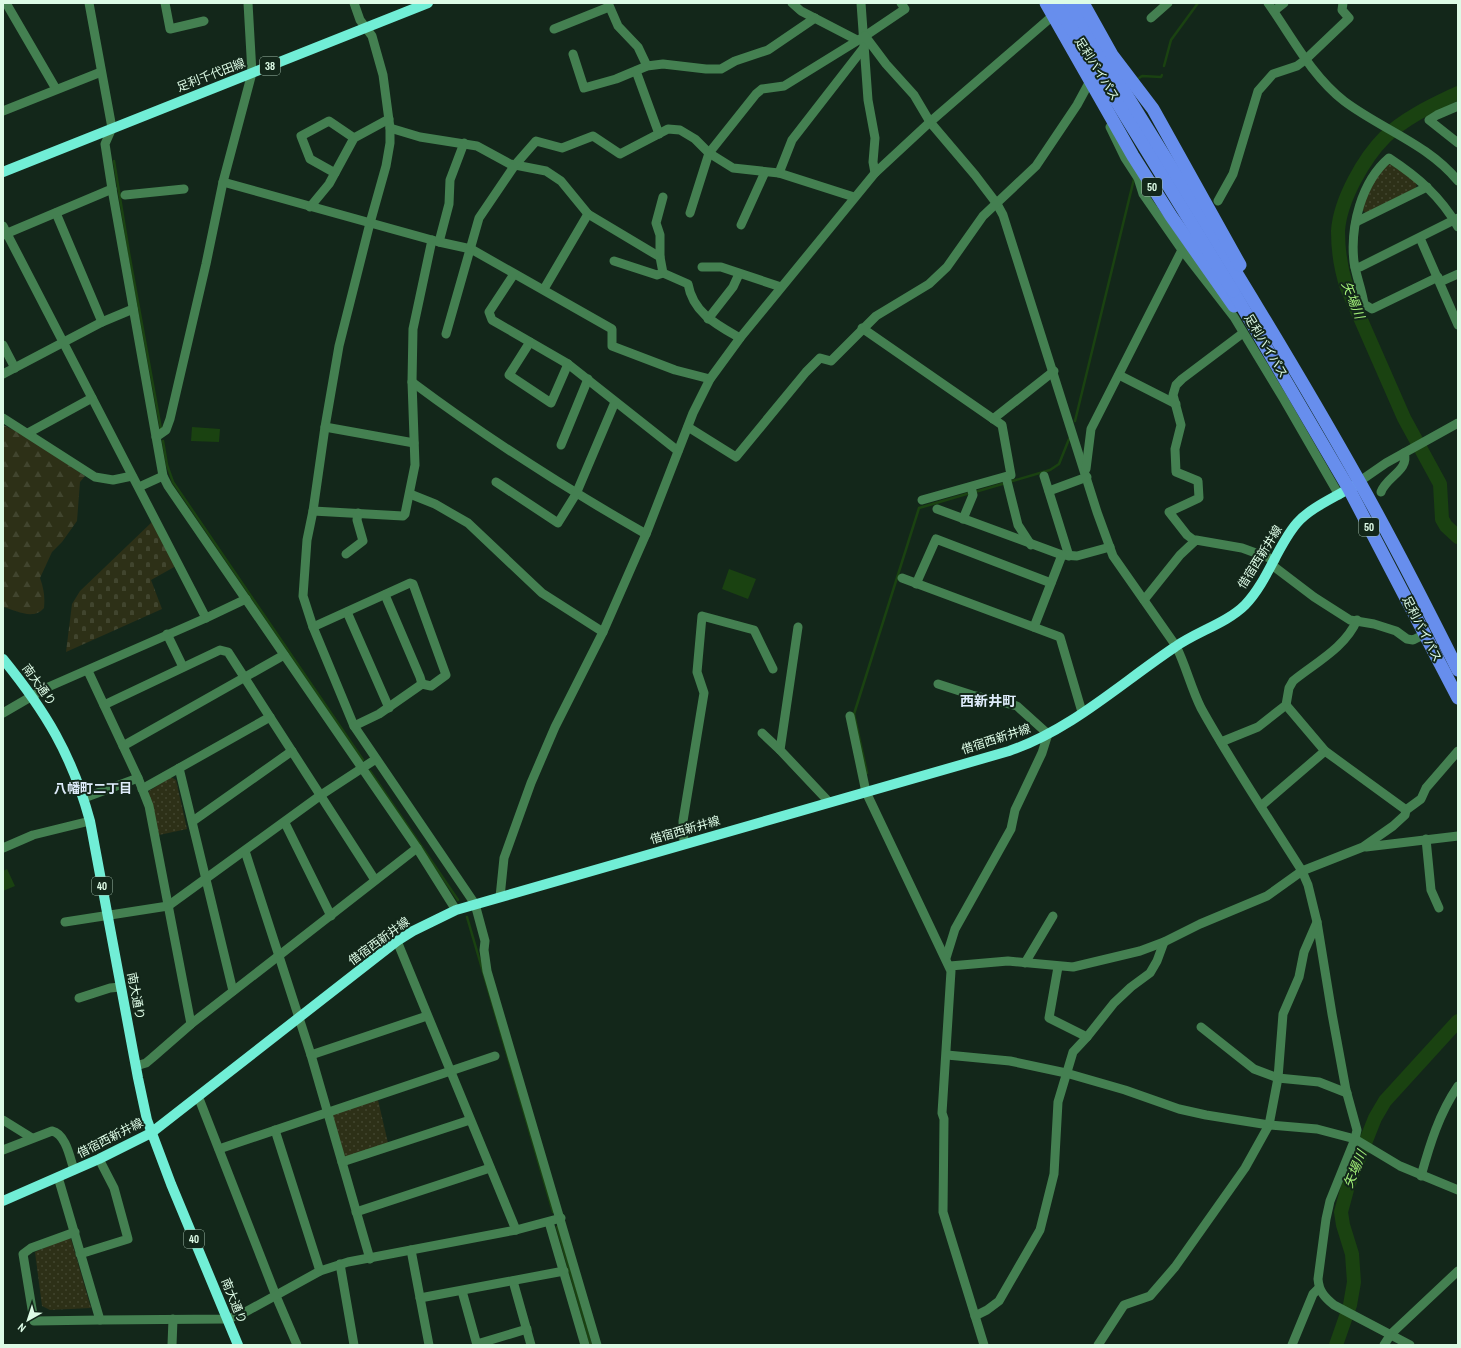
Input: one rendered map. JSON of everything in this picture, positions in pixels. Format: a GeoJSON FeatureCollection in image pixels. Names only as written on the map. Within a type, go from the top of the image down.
{"type":"FeatureCollection","features":[{"type":"Feature","properties":{"kind":"highway","name":"50"},"geometry":{"type":"LineString","coordinates":[[1046,3],[1055,9],[1090,81],[1133,156],[1171,216],[1224,292],[1275,360]]}},
{"type":"Feature","properties":{"kind":"highway","name":"足利バイパス"},"geometry":{"type":"LineString","coordinates":[[1070,3],[1237,287],[1344,492],[1425,634],[1458,698]]}},
{"type":"Feature","properties":{"kind":"highway","name":"50"},"geometry":{"type":"LineString","coordinates":[[1083,3],[1112,55],[1153,109],[1170,137],[1243,269],[1290,361]]}},
{"type":"Feature","properties":{"kind":"highway","name":"足利バイパス"},"geometry":{"type":"LineString","coordinates":[[1055,9],[1237,287],[1290,361],[1360,481],[1404,563],[1458,670]]}},
{"type":"Feature","properties":{"kind":"main road","name":"足利千代田線"},"geometry":{"type":"LineString","coordinates":[[3,172],[428,3]]}},
{"type":"Feature","properties":{"kind":"main road","name":"借宿西新井線"},"geometry":{"type":"LineString","coordinates":[[3,1201],[137,1141],[198,1096],[398,941],[413,931],[456,910],[1009,751],[1034,742],[1082,712],[1176,646],[1234,614],[1254,594],[1297,523],[1360,481]]}},
{"type":"Feature","properties":{"kind":"main road","name":"南大通り"},"geometry":{"type":"LineString","coordinates":[[3,659],[31,695],[53,728],[72,766],[84,798],[90,821],[120,987],[143,1102],[151,1132],[226,1319],[238,1345]]}},
{"type":"Feature","properties":{"kind":"street"},"geometry":{"type":"LineString","coordinates":[[6,3],[56,89]]}},
{"type":"Feature","properties":{"kind":"street"},"geometry":{"type":"LineString","coordinates":[[89,3],[112,128],[105,144],[112,189],[163,476],[168,486],[417,848],[456,910]]}},
{"type":"Feature","properties":{"kind":"street"},"geometry":{"type":"LineString","coordinates":[[165,3],[170,29],[204,21]]}},
{"type":"Feature","properties":{"kind":"street"},"geometry":{"type":"LineString","coordinates":[[156,437],[166,430],[170,419],[206,264],[223,182],[252,73],[247,3]]}},
{"type":"Feature","properties":{"kind":"street"},"geometry":{"type":"LineString","coordinates":[[354,3],[360,20],[372,36],[384,74],[389,123],[389,155],[339,346],[325,427],[314,511],[307,540],[303,587],[306,609],[354,726],[476,904],[485,941],[484,950],[487,971],[561,1218],[597,1345]]}},
{"type":"Feature","properties":{"kind":"street"},"geometry":{"type":"LineString","coordinates":[[792,3],[801,11],[861,38],[914,95],[930,122],[975,175],[997,204],[1003,215],[1113,556],[1176,646],[1183,659],[1200,706],[1302,871],[1308,885],[1317,922],[1347,1093],[1357,1130],[1357,1140],[1330,1201],[1321,1255],[1319,1288],[1327,1300],[1410,1345]]}},
{"type":"Feature","properties":{"kind":"street"},"geometry":{"type":"LineString","coordinates":[[690,214],[709,153],[756,94],[762,89],[784,86],[861,38],[905,8],[901,3]]}},
{"type":"Feature","properties":{"kind":"street"},"geometry":{"type":"LineString","coordinates":[[500,897],[504,858],[531,783],[555,727],[604,632],[646,534],[688,427],[710,379],[740,338],[875,173],[1055,9],[1066,3]]}},
{"type":"Feature","properties":{"kind":"street"},"geometry":{"type":"LineString","coordinates":[[1151,18],[1168,3]]}},
{"type":"Feature","properties":{"kind":"street"},"geometry":{"type":"LineString","coordinates":[[1268,3],[1305,60],[1335,93],[1435,159],[1458,181]]}},
{"type":"Feature","properties":{"kind":"street"},"geometry":{"type":"LineString","coordinates":[[1274,11],[1284,3]]}},
{"type":"Feature","properties":{"kind":"street"},"geometry":{"type":"LineString","coordinates":[[1218,201],[1233,174],[1258,91],[1273,74],[1297,66],[1305,60],[1348,18],[1342,10],[1343,3]]}},
{"type":"Feature","properties":{"kind":"street"},"geometry":{"type":"LineString","coordinates":[[862,4],[861,38],[865,46],[868,100],[875,138],[873,162],[875,173]]}},
{"type":"Feature","properties":{"kind":"street"},"geometry":{"type":"LineString","coordinates":[[554,29],[608,5],[618,26],[638,48],[647,66]]}},
{"type":"Feature","properties":{"kind":"street"},"geometry":{"type":"LineString","coordinates":[[573,54],[584,88],[616,79],[647,66],[663,64],[706,69],[721,69],[735,61],[768,50],[815,18]]}},
{"type":"Feature","properties":{"kind":"street"},"geometry":{"type":"LineString","coordinates":[[779,173],[792,140],[865,46]]}},
{"type":"Feature","properties":{"kind":"street"},"geometry":{"type":"LineString","coordinates":[[636,71],[659,134]]}},
{"type":"Feature","properties":{"kind":"street"},"geometry":{"type":"LineString","coordinates":[[3,111],[101,72]]}},
{"type":"Feature","properties":{"kind":"street"},"geometry":{"type":"LineString","coordinates":[[688,427],[736,457],[806,372],[820,358],[831,361],[862,328],[876,316],[934,280],[947,267],[983,216],[1036,166],[1077,106],[1090,81]]}},
{"type":"Feature","properties":{"kind":"street"},"geometry":{"type":"LineString","coordinates":[[1458,106],[1429,120],[1458,143]]}},
{"type":"Feature","properties":{"kind":"street"},"geometry":{"type":"LineString","coordinates":[[1108,113],[1108,122],[1125,158],[1138,178],[1143,194],[1182,250],[1234,317],[1283,398],[1344,492]]}},
{"type":"Feature","properties":{"kind":"street"},"geometry":{"type":"LineString","coordinates":[[335,173],[310,159],[301,136],[329,121],[354,138]]}},
{"type":"Feature","properties":{"kind":"street"},"geometry":{"type":"LineString","coordinates":[[310,207],[329,184],[354,138],[389,123],[420,137],[476,146],[510,164],[546,171],[561,181],[588,214],[660,257]]}},
{"type":"Feature","properties":{"kind":"street"},"geometry":{"type":"LineString","coordinates":[[446,334],[479,218],[515,165],[536,141],[562,148],[594,136],[620,154],[668,129],[680,130],[695,140],[709,153],[733,168],[779,173],[854,197]]}},
{"type":"Feature","properties":{"kind":"street"},"geometry":{"type":"LineString","coordinates":[[314,511],[403,516],[410,494],[415,466],[412,382],[413,329],[436,241],[449,204],[450,180],[464,143]]}},
{"type":"Feature","properties":{"kind":"street"},"geometry":{"type":"LineString","coordinates":[[1355,267],[1360,267],[1457,222],[1428,186],[1389,158],[1383,163],[1367,187],[1356,222],[1353,241],[1355,267],[1364,304],[1372,309],[1439,280],[1458,274]]}},
{"type":"Feature","properties":{"kind":"street"},"geometry":{"type":"LineString","coordinates":[[741,225],[765,172]]}},
{"type":"Feature","properties":{"kind":"street"},"geometry":{"type":"LineString","coordinates":[[223,182],[370,224],[471,249],[612,329],[612,346],[675,370],[710,379]]}},
{"type":"Feature","properties":{"kind":"street"},"geometry":{"type":"LineString","coordinates":[[1356,222],[1428,186]]}},
{"type":"Feature","properties":{"kind":"street"},"geometry":{"type":"LineString","coordinates":[[112,189],[56,213],[4,231],[64,343],[206,618]]}},
{"type":"Feature","properties":{"kind":"street"},"geometry":{"type":"LineString","coordinates":[[125,195],[184,190]]}},
{"type":"Feature","properties":{"kind":"street"},"geometry":{"type":"LineString","coordinates":[[663,197],[656,223],[660,236],[660,257],[663,273]]}},
{"type":"Feature","properties":{"kind":"street"},"geometry":{"type":"LineString","coordinates":[[56,213],[102,322]]}},
{"type":"Feature","properties":{"kind":"street"},"geometry":{"type":"LineString","coordinates":[[544,290],[588,214]]}},
{"type":"Feature","properties":{"kind":"street"},"geometry":{"type":"LineString","coordinates":[[1420,238],[1458,325]]}},
{"type":"Feature","properties":{"kind":"street"},"geometry":{"type":"LineString","coordinates":[[1086,475],[1091,429],[1182,250]]}},
{"type":"Feature","properties":{"kind":"street"},"geometry":{"type":"LineString","coordinates":[[614,262],[657,275],[663,273],[688,284],[692,301],[708,319],[740,338]]}},
{"type":"Feature","properties":{"kind":"street"},"geometry":{"type":"LineString","coordinates":[[702,267],[721,268],[781,287]]}},
{"type":"Feature","properties":{"kind":"street"},"geometry":{"type":"LineString","coordinates":[[514,274],[492,306],[489,315],[492,320],[568,364],[678,451]]}},
{"type":"Feature","properties":{"kind":"street"},"geometry":{"type":"LineString","coordinates":[[708,319],[733,287],[739,274]]}},
{"type":"Feature","properties":{"kind":"street"},"geometry":{"type":"LineString","coordinates":[[3,374],[102,322],[133,309]]}},
{"type":"Feature","properties":{"kind":"street"},"geometry":{"type":"LineString","coordinates":[[862,328],[1002,425],[1011,476],[922,500]]}},
{"type":"Feature","properties":{"kind":"street"},"geometry":{"type":"LineString","coordinates":[[1243,333],[1182,378],[1176,385],[1173,395],[1181,425],[1175,449],[1176,472],[1198,482],[1199,498],[1169,512],[1187,535],[1195,541],[1242,548],[1274,563],[1314,598],[1350,620],[1357,620],[1396,631],[1407,639],[1414,640],[1425,634]]}},
{"type":"Feature","properties":{"kind":"street"},"geometry":{"type":"LineString","coordinates":[[530,342],[509,375],[551,403],[568,364]]}},
{"type":"Feature","properties":{"kind":"street"},"geometry":{"type":"LineString","coordinates":[[3,345],[15,368]]}},
{"type":"Feature","properties":{"kind":"street"},"geometry":{"type":"LineString","coordinates":[[993,419],[1054,371]]}},
{"type":"Feature","properties":{"kind":"street"},"geometry":{"type":"LineString","coordinates":[[1119,375],[1176,404]]}},
{"type":"Feature","properties":{"kind":"street"},"geometry":{"type":"LineString","coordinates":[[562,445],[588,379]]}},
{"type":"Feature","properties":{"kind":"street"},"geometry":{"type":"LineString","coordinates":[[412,382],[497,442],[576,494],[646,534]]}},
{"type":"Feature","properties":{"kind":"street"},"geometry":{"type":"LineString","coordinates":[[28,433],[92,398]]}},
{"type":"Feature","properties":{"kind":"street"},"geometry":{"type":"LineString","coordinates":[[496,482],[558,522],[576,494],[615,402]]}},
{"type":"Feature","properties":{"kind":"street"},"geometry":{"type":"LineString","coordinates":[[3,418],[95,477],[113,480],[132,476]]}},
{"type":"Feature","properties":{"kind":"street"},"geometry":{"type":"LineString","coordinates":[[1360,481],[1423,442],[1458,423]]}},
{"type":"Feature","properties":{"kind":"street"},"geometry":{"type":"LineString","coordinates":[[325,427],[414,443]]}},
{"type":"Feature","properties":{"kind":"street"},"geometry":{"type":"LineString","coordinates":[[1380,492],[1387,480],[1403,466],[1408,451]]}},
{"type":"Feature","properties":{"kind":"street"},"geometry":{"type":"LineString","coordinates":[[1049,491],[1086,475]]}},
{"type":"Feature","properties":{"kind":"street"},"geometry":{"type":"LineString","coordinates":[[138,488],[163,476]]}},
{"type":"Feature","properties":{"kind":"street"},"geometry":{"type":"LineString","coordinates":[[1034,627],[1051,583],[1066,555],[1044,476]]}},
{"type":"Feature","properties":{"kind":"street"},"geometry":{"type":"LineString","coordinates":[[1006,477],[1018,525],[1031,545]]}},
{"type":"Feature","properties":{"kind":"street"},"geometry":{"type":"LineString","coordinates":[[963,519],[973,495],[971,487]]}},
{"type":"Feature","properties":{"kind":"street"},"geometry":{"type":"LineString","coordinates":[[410,494],[435,504],[468,523],[542,593],[604,632]]}},
{"type":"Feature","properties":{"kind":"street"},"geometry":{"type":"LineString","coordinates":[[937,509],[1031,545],[1066,555],[1076,556],[1110,547]]}},
{"type":"Feature","properties":{"kind":"street"},"geometry":{"type":"LineString","coordinates":[[346,554],[363,541],[357,520],[358,513]]}},
{"type":"Feature","properties":{"kind":"street"},"geometry":{"type":"LineString","coordinates":[[916,584],[936,539],[1051,583]]}},
{"type":"Feature","properties":{"kind":"street"},"geometry":{"type":"LineString","coordinates":[[1144,600],[1180,555],[1195,541]]}},
{"type":"Feature","properties":{"kind":"street"},"geometry":{"type":"LineString","coordinates":[[902,578],[1060,637],[1082,712]]}},
{"type":"Feature","properties":{"kind":"street"},"geometry":{"type":"LineString","coordinates":[[313,627],[410,583],[413,584],[439,660],[446,672],[446,675],[431,686],[422,684],[389,708],[354,726]]}},
{"type":"Feature","properties":{"kind":"street"},"geometry":{"type":"LineString","coordinates":[[385,595],[422,684]]}},
{"type":"Feature","properties":{"kind":"street"},"geometry":{"type":"LineString","coordinates":[[3,713],[31,695],[88,671],[246,599]]}},
{"type":"Feature","properties":{"kind":"street"},"geometry":{"type":"LineString","coordinates":[[347,612],[389,708]]}},
{"type":"Feature","properties":{"kind":"street"},"geometry":{"type":"LineString","coordinates":[[684,844],[683,821],[704,693],[697,672],[702,616],[754,630],[773,669]]}},
{"type":"Feature","properties":{"kind":"street"},"geometry":{"type":"LineString","coordinates":[[1221,742],[1258,727],[1286,705],[1289,688],[1293,681],[1332,652],[1351,632],[1357,620]]}},
{"type":"Feature","properties":{"kind":"street"},"geometry":{"type":"LineString","coordinates":[[780,750],[798,627]]}},
{"type":"Feature","properties":{"kind":"street"},"geometry":{"type":"LineString","coordinates":[[167,634],[183,667]]}},
{"type":"Feature","properties":{"kind":"street"},"geometry":{"type":"LineString","coordinates":[[104,705],[220,650],[228,652],[376,880]]}},
{"type":"Feature","properties":{"kind":"street"},"geometry":{"type":"LineString","coordinates":[[123,746],[284,655]]}},
{"type":"Feature","properties":{"kind":"street"},"geometry":{"type":"LineString","coordinates":[[88,671],[138,778],[148,806],[191,1024]]}},
{"type":"Feature","properties":{"kind":"street"},"geometry":{"type":"LineString","coordinates":[[938,684],[972,695],[1018,706],[1048,734],[1042,753],[1015,810],[1011,829],[955,929],[948,962]]}},
{"type":"Feature","properties":{"kind":"street"},"geometry":{"type":"LineString","coordinates":[[1286,705],[1325,752],[1406,810]]}},
{"type":"Feature","properties":{"kind":"street"},"geometry":{"type":"LineString","coordinates":[[850,716],[866,792],[938,947],[952,971],[942,1113],[944,1119],[943,1212],[984,1345]]}},
{"type":"Feature","properties":{"kind":"street"},"geometry":{"type":"LineString","coordinates":[[142,789],[270,717]]}},
{"type":"Feature","properties":{"kind":"street"},"geometry":{"type":"LineString","coordinates":[[762,733],[829,802]]}},
{"type":"Feature","properties":{"kind":"street"},"geometry":{"type":"LineString","coordinates":[[193,821],[292,751]]}},
{"type":"Feature","properties":{"kind":"street"},"geometry":{"type":"LineString","coordinates":[[948,962],[1008,961],[1058,967],[1073,967],[1140,951],[1164,942],[1200,924],[1267,896],[1302,871],[1363,847],[1393,826],[1405,815],[1406,810],[1421,799],[1426,788],[1458,751]]}},
{"type":"Feature","properties":{"kind":"street"},"geometry":{"type":"LineString","coordinates":[[1261,806],[1325,752]]}},
{"type":"Feature","properties":{"kind":"street"},"geometry":{"type":"LineString","coordinates":[[65,922],[168,906],[206,880],[321,795],[376,759]]}},
{"type":"Feature","properties":{"kind":"street"},"geometry":{"type":"LineString","coordinates":[[179,768],[233,992]]}},
{"type":"Feature","properties":{"kind":"street"},"geometry":{"type":"LineString","coordinates":[[84,798],[138,778]]}},
{"type":"Feature","properties":{"kind":"street"},"geometry":{"type":"LineString","coordinates":[[3,848],[33,835],[90,821]]}},
{"type":"Feature","properties":{"kind":"street"},"geometry":{"type":"LineString","coordinates":[[284,823],[330,916]]}},
{"type":"Feature","properties":{"kind":"street"},"geometry":{"type":"LineString","coordinates":[[1363,847],[1458,836]]}},
{"type":"Feature","properties":{"kind":"street"},"geometry":{"type":"LineString","coordinates":[[1426,839],[1431,890],[1439,908]]}},
{"type":"Feature","properties":{"kind":"street"},"geometry":{"type":"LineString","coordinates":[[136,1066],[146,1063],[191,1024],[417,848]]}},
{"type":"Feature","properties":{"kind":"street"},"geometry":{"type":"LineString","coordinates":[[245,851],[278,957],[311,1055],[370,1259]]}},
{"type":"Feature","properties":{"kind":"street"},"geometry":{"type":"LineString","coordinates":[[1025,963],[1053,916]]}},
{"type":"Feature","properties":{"kind":"street"},"geometry":{"type":"LineString","coordinates":[[1098,1345],[1124,1305],[1150,1296],[1175,1267],[1245,1168],[1269,1125],[1278,1078],[1283,1014],[1299,977],[1304,952],[1317,922]]}},
{"type":"Feature","properties":{"kind":"street"},"geometry":{"type":"LineString","coordinates":[[398,941],[427,1016],[451,1070],[470,1120],[516,1230]]}},
{"type":"Feature","properties":{"kind":"street"},"geometry":{"type":"LineString","coordinates":[[975,1316],[987,1310],[999,1300],[1040,1230],[1054,1174],[1058,1102],[1073,1052],[1125,992],[1150,973],[1157,961],[1164,942]]}},
{"type":"Feature","properties":{"kind":"street"},"geometry":{"type":"LineString","coordinates":[[1058,967],[1050,1018],[1087,1037]]}},
{"type":"Feature","properties":{"kind":"street"},"geometry":{"type":"LineString","coordinates":[[79,998],[110,988],[120,987]]}},
{"type":"Feature","properties":{"kind":"street"},"geometry":{"type":"LineString","coordinates":[[311,1055],[427,1016]]}},
{"type":"Feature","properties":{"kind":"street"},"geometry":{"type":"LineString","coordinates":[[1201,1026],[1254,1069],[1278,1078],[1319,1082],[1347,1093]]}},
{"type":"Feature","properties":{"kind":"street"},"geometry":{"type":"LineString","coordinates":[[947,1055],[1010,1061],[1066,1074],[1125,1090],[1179,1110],[1269,1125],[1317,1129],[1357,1140],[1400,1166],[1421,1176],[1458,1190]]}},
{"type":"Feature","properties":{"kind":"street"},"geometry":{"type":"LineString","coordinates":[[219,1149],[495,1056]]}},
{"type":"Feature","properties":{"kind":"street"},"geometry":{"type":"LineString","coordinates":[[1421,1176],[1434,1131],[1449,1100],[1458,1086]]}},
{"type":"Feature","properties":{"kind":"street"},"geometry":{"type":"LineString","coordinates":[[198,1096],[276,1296],[298,1345]]}},
{"type":"Feature","properties":{"kind":"street"},"geometry":{"type":"LineString","coordinates":[[3,1120],[32,1138]]}},
{"type":"Feature","properties":{"kind":"street"},"geometry":{"type":"LineString","coordinates":[[342,1162],[470,1120]]}},
{"type":"Feature","properties":{"kind":"street"},"geometry":{"type":"LineString","coordinates":[[275,1130],[320,1271]]}},
{"type":"Feature","properties":{"kind":"street"},"geometry":{"type":"LineString","coordinates":[[3,1150],[52,1131],[59,1133],[74,1170]]}},
{"type":"Feature","properties":{"kind":"street"},"geometry":{"type":"LineString","coordinates":[[80,1254],[128,1239],[114,1188],[99,1159]]}},
{"type":"Feature","properties":{"kind":"street"},"geometry":{"type":"LineString","coordinates":[[356,1212],[490,1168]]}},
{"type":"Feature","properties":{"kind":"street"},"geometry":{"type":"LineString","coordinates":[[58,1177],[100,1320]]}},
{"type":"Feature","properties":{"kind":"street"},"geometry":{"type":"LineString","coordinates":[[75,1232],[31,1248],[23,1254],[34,1321],[226,1319],[240,1315],[320,1271],[340,1264],[516,1230],[561,1218]]}},
{"type":"Feature","properties":{"kind":"street"},"geometry":{"type":"LineString","coordinates":[[549,1222],[585,1345]]}},
{"type":"Feature","properties":{"kind":"street"},"geometry":{"type":"LineString","coordinates":[[411,1250],[429,1345]]}},
{"type":"Feature","properties":{"kind":"street"},"geometry":{"type":"LineString","coordinates":[[340,1264],[354,1345]]}},
{"type":"Feature","properties":{"kind":"street"},"geometry":{"type":"LineString","coordinates":[[420,1298],[462,1292],[564,1271]]}},
{"type":"Feature","properties":{"kind":"street"},"geometry":{"type":"LineString","coordinates":[[1384,1345],[1391,1334],[1458,1271]]}},
{"type":"Feature","properties":{"kind":"street"},"geometry":{"type":"LineString","coordinates":[[513,1281],[531,1345]]}},
{"type":"Feature","properties":{"kind":"street"},"geometry":{"type":"LineString","coordinates":[[1292,1345],[1313,1294],[1319,1288]]}},
{"type":"Feature","properties":{"kind":"street"},"geometry":{"type":"LineString","coordinates":[[462,1292],[477,1344],[527,1329]]}},
{"type":"Feature","properties":{"kind":"street"},"geometry":{"type":"LineString","coordinates":[[172,1319],[172,1345]]}},
{"type":"Feature","properties":{"kind":"green space"},"geometry":{"type":"Polygon","coordinates":[[[1391,164],[1417,181],[1416,188],[1366,213],[1361,209],[1369,188],[1385,165],[1391,164]]]}},
{"type":"Feature","properties":{"kind":"green space"},"geometry":{"type":"Polygon","coordinates":[[[3,425],[24,435],[85,476],[80,482],[77,521],[62,542],[52,552],[40,578],[44,593],[44,608],[35,614],[24,614],[3,607],[3,425]]]}},
{"type":"Feature","properties":{"kind":"green space"},"geometry":{"type":"Polygon","coordinates":[[[152,522],[176,566],[151,580],[162,609],[66,652],[72,604],[80,591],[152,522]]]}},
{"type":"Feature","properties":{"kind":"green space"},"geometry":{"type":"Polygon","coordinates":[[[171,777],[176,780],[187,829],[159,835],[148,795],[149,791],[171,777]]]}},
{"type":"Feature","properties":{"kind":"green space"},"geometry":{"type":"Polygon","coordinates":[[[378,1100],[388,1143],[344,1158],[330,1115],[378,1100]]]}},
{"type":"Feature","properties":{"kind":"green space"},"geometry":{"type":"Polygon","coordinates":[[[66,1238],[71,1239],[91,1308],[50,1310],[42,1306],[35,1252],[66,1238]]]}},
{"type":"Feature","properties":{"kind":"shaded area"},"geometry":{"type":"Polygon","coordinates":[[[192,427],[220,429],[219,442],[191,441],[192,427]]]}},
{"type":"Feature","properties":{"kind":"shaded area"},"geometry":{"type":"Polygon","coordinates":[[[729,569],[756,579],[748,599],[722,589],[729,569]]]}},
{"type":"Feature","properties":{"kind":"shaded area"},"geometry":{"type":"Polygon","coordinates":[[[7,869],[15,886],[3,891],[3,871],[7,869]]]}},
{"type":"Feature","properties":{"kind":"waterway"},"geometry":{"type":"LineString","coordinates":[[1164,66],[1171,40],[1198,3]]}},
{"type":"Feature","properties":{"kind":"waterway"},"geometry":{"type":"LineString","coordinates":[[1136,80],[1142,76],[1161,77],[1162,75]]}},
{"type":"Feature","properties":{"kind":"waterway","name":"矢場川"},"geometry":{"type":"LineString","coordinates":[[1458,93],[1411,117],[1393,130],[1377,146],[1361,168],[1348,193],[1343,206],[1338,231],[1340,260],[1347,288],[1404,418],[1440,484],[1442,519],[1446,526],[1458,537]]}},
{"type":"Feature","properties":{"kind":"waterway"},"geometry":{"type":"LineString","coordinates":[[114,161],[161,429]]}},
{"type":"Feature","properties":{"kind":"waterway"},"geometry":{"type":"LineString","coordinates":[[1075,421],[1134,179]]}},
{"type":"Feature","properties":{"kind":"waterway"},"geometry":{"type":"LineString","coordinates":[[975,492],[1050,470],[1059,464],[1069,439]]}},
{"type":"Feature","properties":{"kind":"waterway"},"geometry":{"type":"LineString","coordinates":[[163,441],[167,465],[173,482],[363,760]]}},
{"type":"Feature","properties":{"kind":"waterway"},"geometry":{"type":"LineString","coordinates":[[867,773],[854,714],[919,508],[970,493]]}},
{"type":"Feature","properties":{"kind":"waterway"},"geometry":{"type":"LineString","coordinates":[[370,771],[458,900]]}},
{"type":"Feature","properties":{"kind":"waterway"},"geometry":{"type":"LineString","coordinates":[[467,917],[553,1212]]}},
{"type":"Feature","properties":{"kind":"waterway","name":"矢場川"},"geometry":{"type":"LineString","coordinates":[[1336,1345],[1350,1305],[1354,1282],[1352,1254],[1343,1225],[1341,1212],[1348,1186],[1375,1118],[1385,1101],[1458,1021]]}},
{"type":"Feature","properties":{"kind":"waterway"},"geometry":{"type":"LineString","coordinates":[[557,1227],[591,1345]]}},
{"type":"Feature","properties":{"kind":"district","name":"西新井町"},"geometry":{"type":"Point","coordinates":[988,701]}},
{"type":"Feature","properties":{"kind":"district","name":"八幡町二丁目"},"geometry":{"type":"Point","coordinates":[93,788]}}]}
